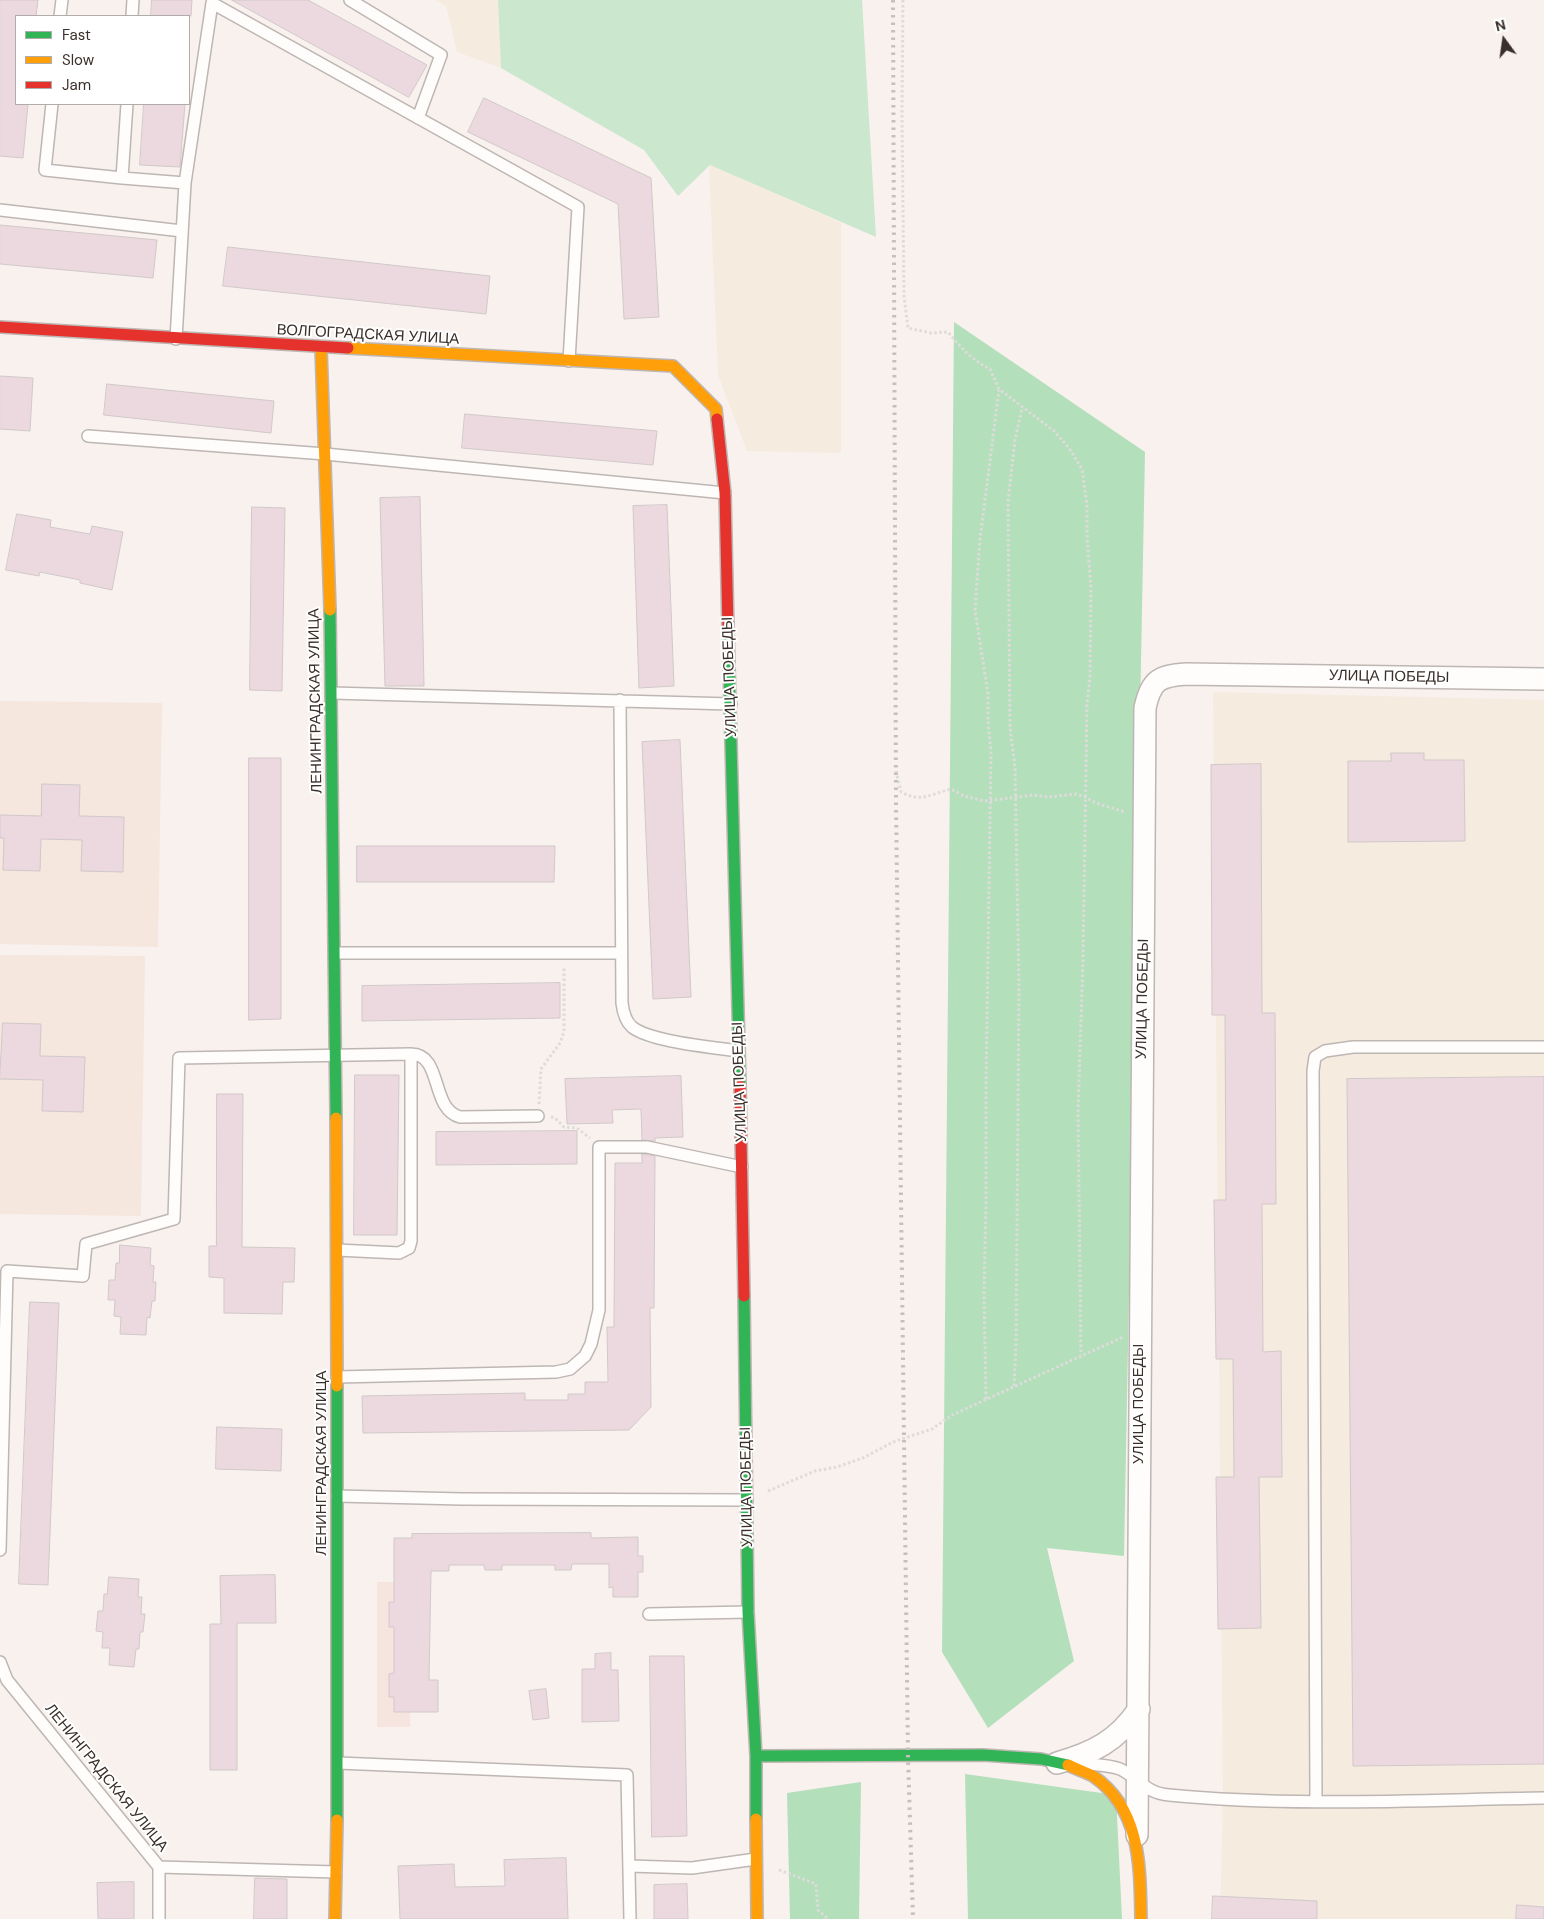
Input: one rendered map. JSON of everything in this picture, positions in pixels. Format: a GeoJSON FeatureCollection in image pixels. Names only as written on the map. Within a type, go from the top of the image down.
{"type":"FeatureCollection","features":[{"type":"Feature","properties":{"kind":"street","name":"ВОЛГОГРАДСКАЯ УЛИЦА"},"geometry":{"type":"LineString","coordinates":[[0,327],[176,340],[673,366],[716,409]]}},
{"type":"Feature","properties":{"kind":"street","name":"ЛЕНИНГРАДСКАЯ УЛИЦА"},"geometry":{"type":"LineString","coordinates":[[321,348],[332,693],[336,1054],[338,1763],[335,1919]]}},
{"type":"Feature","properties":{"kind":"street","name":"УЛИЦА ПОБЕДЫ"},"geometry":{"type":"LineString","coordinates":[[716,409],[725,493],[731,704],[742,1167],[748,1612],[756,1756],[757,1919]]}},
{"type":"Feature","properties":{"kind":"street","name":"УЛИЦА ПОБЕДЫ"},"geometry":{"type":"LineString","coordinates":[[1142,1919],[1137,1848],[1140,1330],[1145,708],[1151,687],[1164,676],[1186,674],[1544,679]]}},
{"type":"Feature","properties":{"kind":"street","name":"УЛИЦА ПОБЕДЫ"},"geometry":{"type":"LineString","coordinates":[[1057,1763],[1079,1757],[1099,1748],[1123,1728],[1139,1709]]}},
{"type":"Feature","properties":{"kind":"street","name":"УЛИЦА ПОБЕДЫ"},"geometry":{"type":"LineString","coordinates":[[756,1756],[989,1754],[1012,1755],[1057,1763],[1084,1770],[1094,1775],[1111,1791],[1121,1804],[1131,1823],[1137,1848]]}},
{"type":"Feature","properties":{"kind":"lane"},"geometry":{"type":"LineString","coordinates":[[60,15],[62,0]]}},
{"type":"Feature","properties":{"kind":"lane"},"geometry":{"type":"LineString","coordinates":[[132,15],[133,0]]}},
{"type":"Feature","properties":{"kind":"lane"},"geometry":{"type":"LineString","coordinates":[[350,0],[441,55],[418,118]]}},
{"type":"Feature","properties":{"kind":"lane"},"geometry":{"type":"LineString","coordinates":[[176,340],[185,183],[212,1],[578,207],[568,361]]}},
{"type":"Feature","properties":{"kind":"lane"},"geometry":{"type":"LineString","coordinates":[[52,105],[45,170],[185,183]]}},
{"type":"Feature","properties":{"kind":"lane"},"geometry":{"type":"LineString","coordinates":[[122,178],[126,105]]}},
{"type":"Feature","properties":{"kind":"lane"},"geometry":{"type":"LineString","coordinates":[[0,210],[182,231]]}},
{"type":"Feature","properties":{"kind":"lane"},"geometry":{"type":"LineString","coordinates":[[88,436],[325,454],[725,493]]}},
{"type":"Feature","properties":{"kind":"lane"},"geometry":{"type":"LineString","coordinates":[[332,693],[731,704]]}},
{"type":"Feature","properties":{"kind":"lane"},"geometry":{"type":"LineString","coordinates":[[620,700],[621,953],[624,1014],[630,1026],[639,1032],[656,1037],[738,1052]]}},
{"type":"Feature","properties":{"kind":"lane"},"geometry":{"type":"LineString","coordinates":[[335,953],[621,953]]}},
{"type":"Feature","properties":{"kind":"lane"},"geometry":{"type":"LineString","coordinates":[[1316,1801],[1313,1091],[1315,1057],[1325,1051],[1353,1047],[1544,1046]]}},
{"type":"Feature","properties":{"kind":"lane"},"geometry":{"type":"LineString","coordinates":[[337,1250],[399,1253],[409,1248],[411,1241],[411,1054]]}},
{"type":"Feature","properties":{"kind":"lane"},"geometry":{"type":"LineString","coordinates":[[0,1550],[7,1271],[82,1276],[86,1244],[174,1219],[179,1058],[417,1054],[425,1059],[448,1112],[454,1116],[538,1116]]}},
{"type":"Feature","properties":{"kind":"lane"},"geometry":{"type":"LineString","coordinates":[[337,1377],[556,1372],[570,1369],[580,1362],[591,1344],[599,1310],[599,1147],[648,1147],[742,1167]]}},
{"type":"Feature","properties":{"kind":"lane"},"geometry":{"type":"LineString","coordinates":[[337,1496],[462,1499],[747,1495]]}},
{"type":"Feature","properties":{"kind":"lane"},"geometry":{"type":"LineString","coordinates":[[649,1614],[748,1612]]}},
{"type":"Feature","properties":{"kind":"lane","name":"ЛЕНИНГРАДСКАЯ УЛИЦА"},"geometry":{"type":"LineString","coordinates":[[0,1662],[7,1680],[159,1867],[336,1872]]}},
{"type":"Feature","properties":{"kind":"lane"},"geometry":{"type":"LineString","coordinates":[[338,1763],[627,1775],[630,1919]]}},
{"type":"Feature","properties":{"kind":"lane"},"geometry":{"type":"LineString","coordinates":[[1057,1763],[1110,1766],[1127,1773],[1156,1792],[1167,1795],[1316,1801],[1544,1798]]}},
{"type":"Feature","properties":{"kind":"lane"},"geometry":{"type":"LineString","coordinates":[[630,1866],[692,1868],[756,1859]]}},
{"type":"Feature","properties":{"kind":"lane"},"geometry":{"type":"LineString","coordinates":[[159,1867],[159,1919]]}},
{"type":"Feature","properties":{"kind":"path"},"geometry":{"type":"LineString","coordinates":[[903,0],[904,296],[908,312],[908,328],[931,333],[948,332],[958,345],[977,362],[990,369],[999,389],[1054,432],[1069,448],[1082,469],[1086,484],[1091,588],[1078,1111],[1081,1355]]}},
{"type":"Feature","properties":{"kind":"path"},"geometry":{"type":"LineString","coordinates":[[986,1399],[984,1293],[990,800],[988,694],[975,610],[980,539],[999,389]]}},
{"type":"Feature","properties":{"kind":"path"},"geometry":{"type":"LineString","coordinates":[[1014,1386],[1017,1295],[1019,988],[1015,767],[1010,728],[1008,502],[1015,440],[1022,408]]}},
{"type":"Feature","properties":{"kind":"path"},"geometry":{"type":"LineString","coordinates":[[896,771],[901,792],[914,798],[927,797],[951,789],[975,800],[1016,799],[1033,795],[1049,797],[1076,794],[1096,803],[1123,810],[1136,820],[1144,835]]}},
{"type":"Feature","properties":{"kind":"path"},"geometry":{"type":"LineString","coordinates":[[564,953],[564,1032],[560,1044],[541,1069],[538,1116],[553,1117],[564,1127],[580,1130],[599,1147]]}},
{"type":"Feature","properties":{"kind":"path"},"geometry":{"type":"LineString","coordinates":[[747,1495],[766,1492],[815,1471],[837,1467],[863,1458],[893,1442],[932,1429],[952,1415],[1081,1355],[1140,1330]]}},
{"type":"Feature","properties":{"kind":"path"},"geometry":{"type":"LineString","coordinates":[[756,1859],[784,1873],[816,1884],[818,1910],[828,1919]]}},
{"type":"Feature","properties":{"kind":"shaded area"},"geometry":{"type":"Polygon","coordinates":[[[435,0],[498,0],[501,68],[457,52],[446,6],[435,0]]]}},
{"type":"Feature","properties":{"kind":"shaded area"},"geometry":{"type":"Polygon","coordinates":[[[709,164],[841,223],[841,453],[747,451],[718,375],[709,164]]]}},
{"type":"Feature","properties":{"kind":"shaded area"},"geometry":{"type":"Polygon","coordinates":[[[1213,692],[1544,700],[1544,1919],[1220,1919],[1223,1799],[1213,692]]]}},
{"type":"Feature","properties":{"kind":"shaded area"},"geometry":{"type":"Polygon","coordinates":[[[0,701],[162,703],[158,947],[0,944],[0,701]]]}},
{"type":"Feature","properties":{"kind":"shaded area"},"geometry":{"type":"Polygon","coordinates":[[[0,955],[145,956],[141,1216],[0,1214],[0,955]]]}},
{"type":"Feature","properties":{"kind":"shaded area"},"geometry":{"type":"Polygon","coordinates":[[[377,1582],[394,1582],[394,1602],[389,1627],[394,1627],[394,1673],[389,1674],[389,1697],[394,1697],[394,1712],[410,1712],[410,1727],[377,1727],[377,1582]]]}},
{"type":"Feature","properties":{"kind":"green space"},"geometry":{"type":"Polygon","coordinates":[[[498,0],[862,0],[876,237],[710,165],[678,196],[644,150],[501,68],[498,0]]]}},
{"type":"Feature","properties":{"kind":"green space"},"geometry":{"type":"Polygon","coordinates":[[[954,322],[1145,452],[1124,1556],[1047,1548],[1074,1661],[988,1728],[942,1652],[954,322]]]}},
{"type":"Feature","properties":{"kind":"green space"},"geometry":{"type":"Polygon","coordinates":[[[965,1774],[1116,1795],[1122,1919],[968,1919],[965,1774]]]}},
{"type":"Feature","properties":{"kind":"green space"},"geometry":{"type":"Polygon","coordinates":[[[861,1782],[859,1919],[790,1919],[787,1793],[861,1782]]]}},
{"type":"Feature","properties":{"kind":"building"},"geometry":{"type":"Polygon","coordinates":[[[0,0],[38,0],[36,15],[15,15],[15,105],[28,105],[23,158],[0,156],[0,0]]]}},
{"type":"Feature","properties":{"kind":"building"},"geometry":{"type":"Polygon","coordinates":[[[152,0],[192,0],[191,16],[151,15],[152,0]]]}},
{"type":"Feature","properties":{"kind":"building"},"geometry":{"type":"Polygon","coordinates":[[[232,0],[308,0],[427,65],[409,97],[232,0]]]}},
{"type":"Feature","properties":{"kind":"building"},"geometry":{"type":"Polygon","coordinates":[[[484,98],[651,178],[659,317],[624,319],[618,204],[468,132],[484,98]]]}},
{"type":"Feature","properties":{"kind":"building"},"geometry":{"type":"Polygon","coordinates":[[[144,105],[185,105],[180,167],[140,165],[144,105]]]}},
{"type":"Feature","properties":{"kind":"building"},"geometry":{"type":"Polygon","coordinates":[[[0,225],[157,240],[153,278],[0,264],[0,225]]]}},
{"type":"Feature","properties":{"kind":"building"},"geometry":{"type":"Polygon","coordinates":[[[228,247],[490,276],[486,314],[223,286],[228,247]]]}},
{"type":"Feature","properties":{"kind":"building"},"geometry":{"type":"Polygon","coordinates":[[[0,376],[33,378],[30,431],[0,429],[0,376]]]}},
{"type":"Feature","properties":{"kind":"building"},"geometry":{"type":"Polygon","coordinates":[[[107,384],[274,401],[271,433],[104,415],[107,384]]]}},
{"type":"Feature","properties":{"kind":"building"},"geometry":{"type":"Polygon","coordinates":[[[465,414],[657,431],[653,465],[462,448],[465,414]]]}},
{"type":"Feature","properties":{"kind":"building"},"geometry":{"type":"Polygon","coordinates":[[[420,497],[424,686],[385,686],[380,498],[420,497]]]}},
{"type":"Feature","properties":{"kind":"building"},"geometry":{"type":"Polygon","coordinates":[[[667,505],[674,686],[639,688],[633,506],[667,505]]]}},
{"type":"Feature","properties":{"kind":"building"},"geometry":{"type":"Polygon","coordinates":[[[252,507],[285,508],[282,691],[250,690],[252,507]]]}},
{"type":"Feature","properties":{"kind":"building"},"geometry":{"type":"Polygon","coordinates":[[[17,514],[51,520],[50,527],[90,534],[92,526],[123,532],[112,590],[80,583],[80,580],[40,572],[39,576],[6,570],[17,514]]]}},
{"type":"Feature","properties":{"kind":"building"},"geometry":{"type":"Polygon","coordinates":[[[680,740],[691,997],[653,999],[642,742],[680,740]]]}},
{"type":"Feature","properties":{"kind":"building"},"geometry":{"type":"Polygon","coordinates":[[[1391,753],[1424,753],[1424,760],[1464,760],[1465,841],[1348,842],[1348,761],[1391,761],[1391,753]]]}},
{"type":"Feature","properties":{"kind":"building"},"geometry":{"type":"Polygon","coordinates":[[[249,758],[281,758],[281,1019],[249,1020],[249,758]]]}},
{"type":"Feature","properties":{"kind":"building"},"geometry":{"type":"Polygon","coordinates":[[[1261,764],[1262,1013],[1275,1013],[1276,1204],[1262,1204],[1263,1352],[1281,1351],[1282,1477],[1259,1477],[1261,1628],[1218,1629],[1216,1477],[1234,1477],[1233,1359],[1216,1359],[1214,1200],[1226,1200],[1225,1015],[1212,1015],[1211,765],[1261,764]]]}},
{"type":"Feature","properties":{"kind":"building"},"geometry":{"type":"Polygon","coordinates":[[[42,784],[80,785],[79,816],[124,817],[123,872],[81,871],[82,840],[41,839],[40,871],[3,870],[4,838],[0,838],[0,815],[41,816],[42,784]]]}},
{"type":"Feature","properties":{"kind":"building"},"geometry":{"type":"Polygon","coordinates":[[[357,846],[555,846],[554,882],[357,882],[357,846]]]}},
{"type":"Feature","properties":{"kind":"building"},"geometry":{"type":"Polygon","coordinates":[[[560,983],[560,1018],[362,1021],[362,986],[560,983]]]}},
{"type":"Feature","properties":{"kind":"building"},"geometry":{"type":"Polygon","coordinates":[[[3,1023],[41,1024],[40,1056],[85,1057],[83,1112],[42,1111],[43,1080],[0,1079],[3,1023]]]}},
{"type":"Feature","properties":{"kind":"building"},"geometry":{"type":"Polygon","coordinates":[[[355,1075],[399,1075],[397,1235],[354,1235],[355,1075]]]}},
{"type":"Feature","properties":{"kind":"building"},"geometry":{"type":"Polygon","coordinates":[[[681,1076],[683,1137],[655,1138],[655,1141],[642,1140],[641,1109],[612,1110],[613,1123],[567,1124],[565,1079],[681,1076]]]}},
{"type":"Feature","properties":{"kind":"building"},"geometry":{"type":"Polygon","coordinates":[[[1544,1077],[1544,1764],[1353,1766],[1347,1079],[1544,1077]]]}},
{"type":"Feature","properties":{"kind":"building"},"geometry":{"type":"Polygon","coordinates":[[[217,1094],[243,1094],[242,1247],[295,1248],[294,1282],[283,1282],[282,1314],[224,1313],[224,1278],[209,1277],[209,1246],[216,1246],[217,1094]]]}},
{"type":"Feature","properties":{"kind":"building"},"geometry":{"type":"Polygon","coordinates":[[[577,1131],[577,1164],[436,1165],[436,1132],[577,1131]]]}},
{"type":"Feature","properties":{"kind":"building"},"geometry":{"type":"Polygon","coordinates":[[[642,1154],[655,1156],[654,1308],[650,1308],[651,1407],[629,1430],[363,1433],[362,1396],[525,1393],[525,1400],[568,1400],[568,1394],[585,1394],[585,1382],[608,1382],[607,1327],[614,1327],[615,1163],[642,1163],[642,1154]]]}},
{"type":"Feature","properties":{"kind":"building"},"geometry":{"type":"Polygon","coordinates":[[[120,1245],[151,1248],[150,1265],[154,1266],[153,1282],[156,1282],[155,1301],[152,1301],[150,1318],[147,1317],[146,1335],[120,1334],[121,1317],[114,1316],[115,1300],[108,1300],[109,1280],[115,1280],[116,1263],[119,1263],[120,1245]]]}},
{"type":"Feature","properties":{"kind":"building"},"geometry":{"type":"Polygon","coordinates":[[[30,1302],[59,1303],[48,1585],[19,1584],[30,1302]]]}},
{"type":"Feature","properties":{"kind":"building"},"geometry":{"type":"Polygon","coordinates":[[[217,1427],[282,1429],[281,1471],[216,1469],[217,1427]]]}},
{"type":"Feature","properties":{"kind":"building"},"geometry":{"type":"Polygon","coordinates":[[[591,1533],[591,1538],[638,1537],[638,1556],[643,1556],[643,1572],[638,1572],[638,1597],[613,1597],[613,1587],[609,1588],[609,1564],[572,1564],[571,1570],[555,1570],[555,1565],[502,1565],[502,1570],[485,1570],[484,1565],[449,1565],[449,1571],[431,1571],[429,1680],[438,1680],[438,1712],[394,1712],[394,1697],[389,1697],[389,1674],[394,1673],[394,1627],[389,1627],[389,1602],[394,1602],[394,1538],[412,1538],[412,1534],[591,1533]]]}},
{"type":"Feature","properties":{"kind":"building"},"geometry":{"type":"Polygon","coordinates":[[[275,1575],[276,1623],[237,1623],[237,1770],[210,1770],[210,1624],[221,1624],[220,1576],[275,1575]]]}},
{"type":"Feature","properties":{"kind":"building"},"geometry":{"type":"Polygon","coordinates":[[[109,1577],[139,1579],[138,1597],[142,1597],[141,1614],[145,1614],[143,1632],[140,1632],[139,1649],[136,1649],[134,1667],[109,1665],[110,1648],[102,1648],[103,1632],[96,1631],[98,1611],[103,1611],[104,1594],[107,1594],[109,1577]]]}},
{"type":"Feature","properties":{"kind":"building"},"geometry":{"type":"Polygon","coordinates":[[[611,1653],[611,1670],[618,1670],[619,1721],[582,1722],[582,1669],[595,1669],[595,1654],[611,1653]]]}},
{"type":"Feature","properties":{"kind":"building"},"geometry":{"type":"Polygon","coordinates":[[[650,1656],[684,1656],[687,1836],[652,1837],[650,1656]]]}},
{"type":"Feature","properties":{"kind":"building"},"geometry":{"type":"Polygon","coordinates":[[[546,1689],[549,1718],[533,1720],[529,1691],[546,1689]]]}},
{"type":"Feature","properties":{"kind":"building"},"geometry":{"type":"Polygon","coordinates":[[[566,1858],[568,1919],[400,1919],[398,1866],[454,1864],[455,1887],[505,1886],[504,1860],[566,1858]]]}},
{"type":"Feature","properties":{"kind":"building"},"geometry":{"type":"Polygon","coordinates":[[[255,1878],[287,1879],[287,1919],[254,1919],[255,1878]]]}},
{"type":"Feature","properties":{"kind":"building"},"geometry":{"type":"Polygon","coordinates":[[[134,1882],[134,1919],[98,1919],[97,1883],[134,1882]]]}},
{"type":"Feature","properties":{"kind":"building"},"geometry":{"type":"Polygon","coordinates":[[[687,1884],[688,1919],[654,1919],[654,1885],[687,1884]]]}},
{"type":"Feature","properties":{"kind":"building"},"geometry":{"type":"Polygon","coordinates":[[[1213,1896],[1317,1901],[1317,1919],[1212,1919],[1213,1896]]]}},
{"type":"Feature","properties":{"kind":"building"},"geometry":{"type":"Polygon","coordinates":[[[1517,1905],[1544,1907],[1544,1919],[1516,1919],[1517,1905]]]}},
{"type":"Feature","properties":{"kind":"railway"},"geometry":{"type":"LineString","coordinates":[[893,0],[896,802],[908,1756],[913,1919]]}},
{"type":"Feature","properties":{"kind":"traffic: fast"},"geometry":{"type":"LineString","coordinates":[[330,610],[336,1118]]}},
{"type":"Feature","properties":{"kind":"traffic: fast"},"geometry":{"type":"LineString","coordinates":[[728,629],[740,1086]]}},
{"type":"Feature","properties":{"kind":"traffic: fast"},"geometry":{"type":"LineString","coordinates":[[744,1296],[748,1612],[756,1756],[756,1819]]}},
{"type":"Feature","properties":{"kind":"traffic: fast"},"geometry":{"type":"LineString","coordinates":[[337,1386],[337,1820]]}},
{"type":"Feature","properties":{"kind":"traffic: fast"},"geometry":{"type":"LineString","coordinates":[[756,1756],[983,1755],[1041,1759],[1068,1765]]}},
{"type":"Feature","properties":{"kind":"traffic: slow"},"geometry":{"type":"LineString","coordinates":[[321,348],[330,610]]}},
{"type":"Feature","properties":{"kind":"traffic: slow"},"geometry":{"type":"LineString","coordinates":[[348,348],[673,366],[716,409],[717,419]]}},
{"type":"Feature","properties":{"kind":"traffic: slow"},"geometry":{"type":"LineString","coordinates":[[336,1118],[337,1386]]}},
{"type":"Feature","properties":{"kind":"traffic: slow"},"geometry":{"type":"LineString","coordinates":[[1068,1765],[1093,1776],[1109,1789],[1121,1805],[1135,1840],[1140,1879],[1141,1919]]}},
{"type":"Feature","properties":{"kind":"traffic: slow"},"geometry":{"type":"LineString","coordinates":[[756,1819],[757,1919]]}},
{"type":"Feature","properties":{"kind":"traffic: slow"},"geometry":{"type":"LineString","coordinates":[[335,1919],[337,1820]]}},
{"type":"Feature","properties":{"kind":"traffic: jam"},"geometry":{"type":"LineString","coordinates":[[0,327],[348,348]]}},
{"type":"Feature","properties":{"kind":"traffic: jam"},"geometry":{"type":"LineString","coordinates":[[717,419],[725,493],[728,629]]}},
{"type":"Feature","properties":{"kind":"traffic: jam"},"geometry":{"type":"LineString","coordinates":[[740,1086],[744,1296]]}}]}
